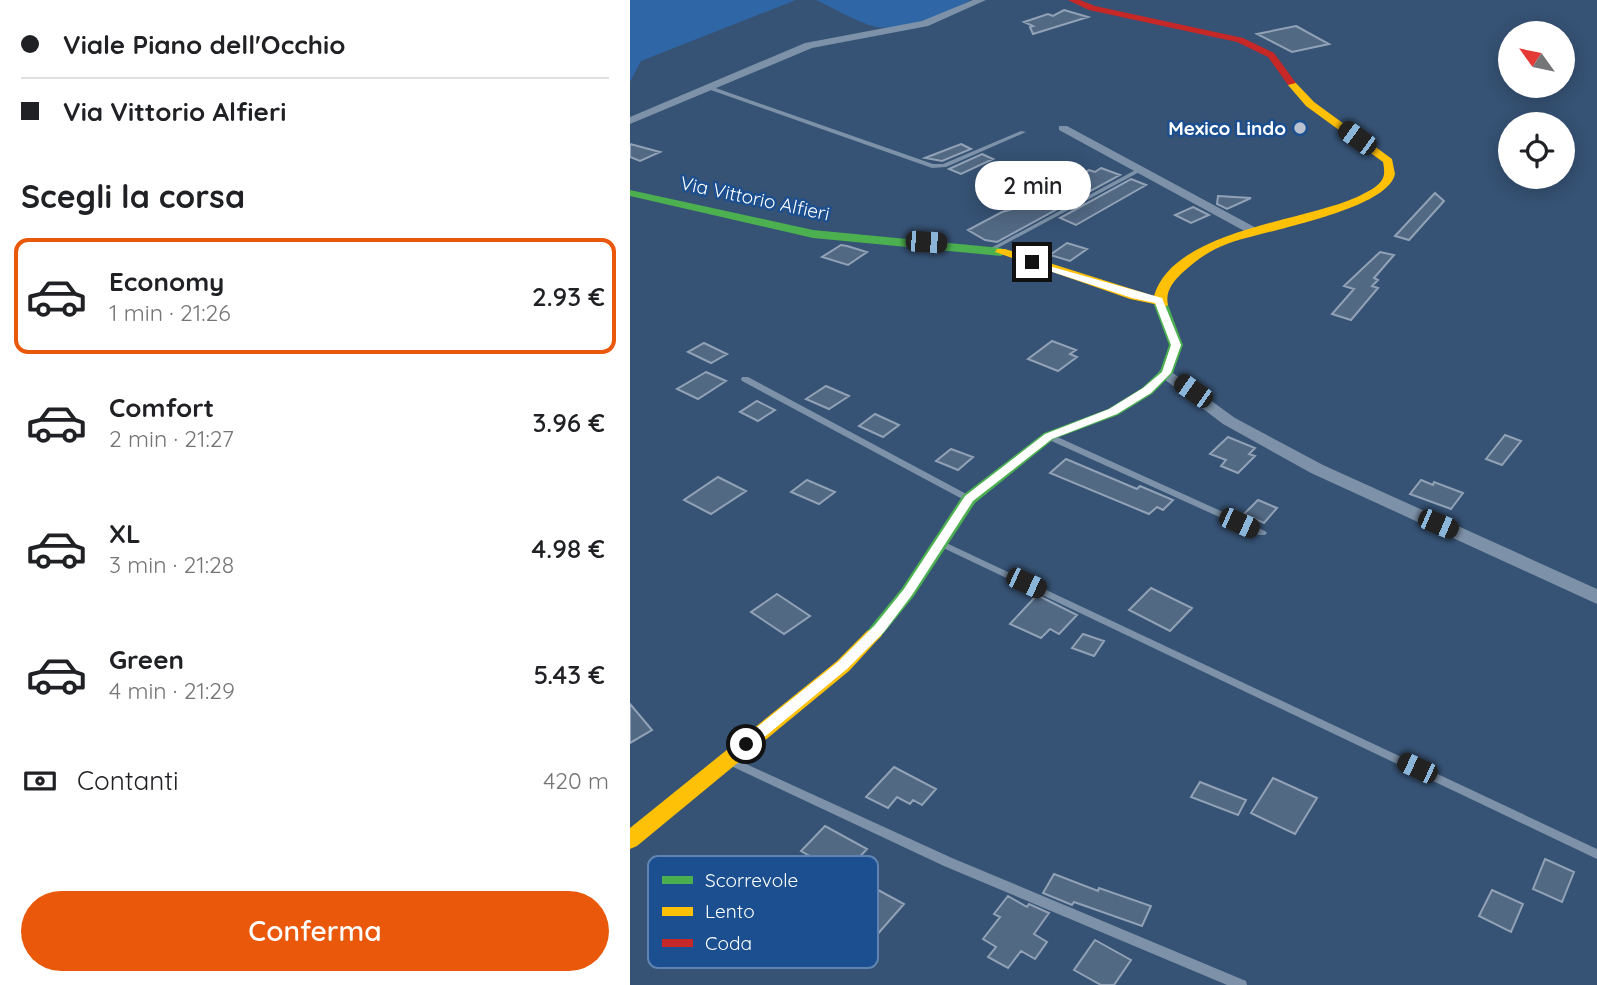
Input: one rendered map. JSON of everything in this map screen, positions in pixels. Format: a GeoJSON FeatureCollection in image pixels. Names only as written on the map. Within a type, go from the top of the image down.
{"type":"FeatureCollection","features":[{"type":"Feature","properties":{"kind":"main road"},"geometry":{"type":"LineString","coordinates":[[630,840],[843,666],[879,629],[908,592],[969,499],[1049,436],[1113,412],[1147,391],[1166,373],[1176,345],[1159,300],[1163,286],[1187,262],[1220,242],[1364,199],[1386,184],[1391,172],[1388,162],[1310,104],[1294,88],[1277,61],[1262,49],[1240,40],[1092,8],[1072,0]]}},
{"type":"Feature","properties":{"kind":"main road","name":"Via Vittorio Alfieri"},"geometry":{"type":"LineString","coordinates":[[630,193],[813,234],[992,249],[1135,296],[1159,300]]}},
{"type":"Feature","properties":{"kind":"street"},"geometry":{"type":"LineString","coordinates":[[630,121],[809,45],[925,24],[981,0]]}},
{"type":"Feature","properties":{"kind":"street"},"geometry":{"type":"LineString","coordinates":[[1063,128],[1253,230]]}},
{"type":"Feature","properties":{"kind":"street"},"geometry":{"type":"LineString","coordinates":[[1166,373],[1229,421],[1327,475],[1597,597]]}},
{"type":"Feature","properties":{"kind":"lane"},"geometry":{"type":"LineString","coordinates":[[708,87],[932,166],[944,166],[1023,132]]}},
{"type":"Feature","properties":{"kind":"lane"},"geometry":{"type":"LineString","coordinates":[[992,249],[1141,169]]}},
{"type":"Feature","properties":{"kind":"lane"},"geometry":{"type":"LineString","coordinates":[[745,379],[969,499]]}},
{"type":"Feature","properties":{"kind":"lane"},"geometry":{"type":"LineString","coordinates":[[1049,436],[1262,533]]}},
{"type":"Feature","properties":{"kind":"lane"},"geometry":{"type":"LineString","coordinates":[[939,542],[1597,854]]}},
{"type":"Feature","properties":{"kind":"lane"},"geometry":{"type":"LineString","coordinates":[[727,760],[948,862],[1241,985]]}},
{"type":"Feature","properties":{"kind":"shaded area"},"geometry":{"type":"Polygon","coordinates":[[[630,0],[796,0],[641,61],[630,82],[630,0]]]}},
{"type":"Feature","properties":{"kind":"shaded area"},"geometry":{"type":"Polygon","coordinates":[[[816,0],[971,0],[925,20],[887,28],[861,22],[816,0]]]}},
{"type":"Feature","properties":{"kind":"building"},"geometry":{"type":"Polygon","coordinates":[[[1064,10],[1088,17],[1033,34],[1030,27],[1033,26],[1024,22],[1048,14],[1053,16],[1064,10]]]}},
{"type":"Feature","properties":{"kind":"building"},"geometry":{"type":"Polygon","coordinates":[[[1296,26],[1329,44],[1292,52],[1257,34],[1296,26]]]}},
{"type":"Feature","properties":{"kind":"building"},"geometry":{"type":"Polygon","coordinates":[[[630,144],[660,152],[640,161],[630,157],[630,144]]]}},
{"type":"Feature","properties":{"kind":"building"},"geometry":{"type":"Polygon","coordinates":[[[961,144],[971,149],[942,161],[925,158],[961,144]]]}},
{"type":"Feature","properties":{"kind":"building"},"geometry":{"type":"Polygon","coordinates":[[[982,154],[993,159],[961,174],[949,169],[982,154]]]}},
{"type":"Feature","properties":{"kind":"building"},"geometry":{"type":"Polygon","coordinates":[[[1101,168],[1120,175],[997,242],[985,240],[968,230],[1002,212],[1023,206],[1089,170],[1095,172],[1101,168]]]}},
{"type":"Feature","properties":{"kind":"building"},"geometry":{"type":"Polygon","coordinates":[[[1131,179],[1146,185],[1076,225],[1060,218],[1131,179]]]}},
{"type":"Feature","properties":{"kind":"building"},"geometry":{"type":"Polygon","coordinates":[[[1435,193],[1444,201],[1409,240],[1395,236],[1435,193]]]}},
{"type":"Feature","properties":{"kind":"building"},"geometry":{"type":"Polygon","coordinates":[[[1218,196],[1251,198],[1227,209],[1217,204],[1218,196]]]}},
{"type":"Feature","properties":{"kind":"building"},"geometry":{"type":"Polygon","coordinates":[[[1193,207],[1209,215],[1191,223],[1175,215],[1193,207]]]}},
{"type":"Feature","properties":{"kind":"building"},"geometry":{"type":"Polygon","coordinates":[[[1067,243],[1087,249],[1070,261],[1050,255],[1067,243]]]}},
{"type":"Feature","properties":{"kind":"building"},"geometry":{"type":"Polygon","coordinates":[[[841,245],[867,252],[848,265],[822,257],[841,245]]]}},
{"type":"Feature","properties":{"kind":"building"},"geometry":{"type":"Polygon","coordinates":[[[1380,252],[1394,255],[1374,278],[1378,280],[1372,286],[1378,288],[1351,320],[1332,314],[1354,289],[1344,286],[1380,252]]]}},
{"type":"Feature","properties":{"kind":"building"},"geometry":{"type":"Polygon","coordinates":[[[1052,341],[1076,350],[1070,354],[1077,357],[1058,371],[1028,359],[1052,341]]]}},
{"type":"Feature","properties":{"kind":"building"},"geometry":{"type":"Polygon","coordinates":[[[704,343],[727,354],[711,363],[688,352],[704,343]]]}},
{"type":"Feature","properties":{"kind":"building"},"geometry":{"type":"Polygon","coordinates":[[[706,372],[726,381],[698,399],[677,389],[706,372]]]}},
{"type":"Feature","properties":{"kind":"building"},"geometry":{"type":"Polygon","coordinates":[[[826,386],[849,396],[829,409],[806,399],[826,386]]]}},
{"type":"Feature","properties":{"kind":"building"},"geometry":{"type":"Polygon","coordinates":[[[757,401],[775,410],[758,421],[740,412],[757,401]]]}},
{"type":"Feature","properties":{"kind":"building"},"geometry":{"type":"Polygon","coordinates":[[[875,414],[899,425],[883,437],[859,426],[875,414]]]}},
{"type":"Feature","properties":{"kind":"building"},"geometry":{"type":"Polygon","coordinates":[[[1505,435],[1521,441],[1502,465],[1486,459],[1505,435]]]}},
{"type":"Feature","properties":{"kind":"building"},"geometry":{"type":"Polygon","coordinates":[[[1228,437],[1255,448],[1249,454],[1255,456],[1238,473],[1221,466],[1226,460],[1210,454],[1228,437]]]}},
{"type":"Feature","properties":{"kind":"building"},"geometry":{"type":"Polygon","coordinates":[[[951,449],[973,457],[958,470],[936,461],[951,449]]]}},
{"type":"Feature","properties":{"kind":"building"},"geometry":{"type":"Polygon","coordinates":[[[1066,459],[1137,489],[1140,486],[1173,500],[1163,510],[1157,507],[1149,514],[1050,473],[1066,459]]]}},
{"type":"Feature","properties":{"kind":"building"},"geometry":{"type":"Polygon","coordinates":[[[718,477],[746,491],[711,514],[684,500],[718,477]]]}},
{"type":"Feature","properties":{"kind":"building"},"geometry":{"type":"Polygon","coordinates":[[[807,480],[835,492],[819,504],[791,492],[807,480]]]}},
{"type":"Feature","properties":{"kind":"building"},"geometry":{"type":"Polygon","coordinates":[[[1421,480],[1463,493],[1451,509],[1410,494],[1421,480]]]}},
{"type":"Feature","properties":{"kind":"building"},"geometry":{"type":"Polygon","coordinates":[[[1258,500],[1277,508],[1264,523],[1244,514],[1258,500]]]}},
{"type":"Feature","properties":{"kind":"building"},"geometry":{"type":"Polygon","coordinates":[[[1151,588],[1192,608],[1170,631],[1129,610],[1151,588]]]}},
{"type":"Feature","properties":{"kind":"building"},"geometry":{"type":"Polygon","coordinates":[[[777,594],[810,616],[784,634],[751,612],[777,594]]]}},
{"type":"Feature","properties":{"kind":"building"},"geometry":{"type":"Polygon","coordinates":[[[1037,595],[1077,615],[1059,634],[1050,629],[1041,638],[1010,624],[1037,595]]]}},
{"type":"Feature","properties":{"kind":"building"},"geometry":{"type":"Polygon","coordinates":[[[1083,634],[1104,641],[1094,656],[1072,648],[1083,634]]]}},
{"type":"Feature","properties":{"kind":"building"},"geometry":{"type":"Polygon","coordinates":[[[630,704],[652,730],[630,743],[630,704]]]}},
{"type":"Feature","properties":{"kind":"building"},"geometry":{"type":"Polygon","coordinates":[[[894,767],[936,789],[922,805],[913,800],[910,804],[897,797],[888,808],[866,797],[894,767]]]}},
{"type":"Feature","properties":{"kind":"building"},"geometry":{"type":"Polygon","coordinates":[[[1273,778],[1317,798],[1295,834],[1251,813],[1273,778]]]}},
{"type":"Feature","properties":{"kind":"building"},"geometry":{"type":"Polygon","coordinates":[[[1200,782],[1246,800],[1238,815],[1191,797],[1200,782]]]}},
{"type":"Feature","properties":{"kind":"building"},"geometry":{"type":"Polygon","coordinates":[[[825,826],[867,849],[861,856],[810,856],[801,851],[825,826]]]}},
{"type":"Feature","properties":{"kind":"building"},"geometry":{"type":"Polygon","coordinates":[[[1545,859],[1574,872],[1562,902],[1533,889],[1545,859]]]}},
{"type":"Feature","properties":{"kind":"building"},"geometry":{"type":"Polygon","coordinates":[[[1054,874],[1098,891],[1099,888],[1151,906],[1142,926],[1074,902],[1072,905],[1043,893],[1054,874]]]}},
{"type":"Feature","properties":{"kind":"building"},"geometry":{"type":"Polygon","coordinates":[[[878,890],[904,904],[878,934],[878,890]]]}},
{"type":"Feature","properties":{"kind":"building"},"geometry":{"type":"Polygon","coordinates":[[[1492,890],[1523,904],[1511,932],[1479,916],[1492,890]]]}},
{"type":"Feature","properties":{"kind":"building"},"geometry":{"type":"Polygon","coordinates":[[[1008,896],[1027,907],[1029,904],[1049,913],[1034,934],[1047,942],[1035,959],[1021,951],[1008,968],[988,957],[996,947],[983,939],[1000,917],[994,914],[1008,896]]]}},
{"type":"Feature","properties":{"kind":"building"},"geometry":{"type":"Polygon","coordinates":[[[1095,940],[1131,960],[1114,985],[1101,985],[1074,970],[1095,940]]]}},
{"type":"Feature","properties":{"kind":"traffic: fast"},"geometry":{"type":"LineString","coordinates":[[630,193],[813,234],[1001,252]]}},
{"type":"Feature","properties":{"kind":"traffic: fast"},"geometry":{"type":"LineString","coordinates":[[873,635],[908,592],[969,499],[1049,436],[1113,412],[1147,391],[1166,373],[1176,345],[1161,305]]}},
{"type":"Feature","properties":{"kind":"traffic: slow"},"geometry":{"type":"LineString","coordinates":[[1161,305],[1161,294],[1168,280],[1188,261],[1209,247],[1353,203],[1371,194],[1388,180],[1388,161],[1310,104],[1291,83]]}},
{"type":"Feature","properties":{"kind":"traffic: slow"},"geometry":{"type":"LineString","coordinates":[[1001,252],[1135,296],[1159,301]]}},
{"type":"Feature","properties":{"kind":"traffic: slow"},"geometry":{"type":"LineString","coordinates":[[630,840],[843,666],[873,635]]}},
{"type":"Feature","properties":{"kind":"traffic: jam"},"geometry":{"type":"LineString","coordinates":[[1072,0],[1092,8],[1240,40],[1271,55],[1291,83]]}},
{"type":"Feature","properties":{"kind":"place","name":"Mexico Lindo"},"geometry":{"type":"Point","coordinates":[1300,128]}},
{"type":"Feature","properties":{"kind":"route"},"geometry":{"type":"LineString","coordinates":[[746,744],[843,666],[879,629],[908,592],[969,499],[1049,436],[1113,412],[1147,391],[1166,373],[1176,345],[1159,300],[1135,296],[1032,262]]}}]}
